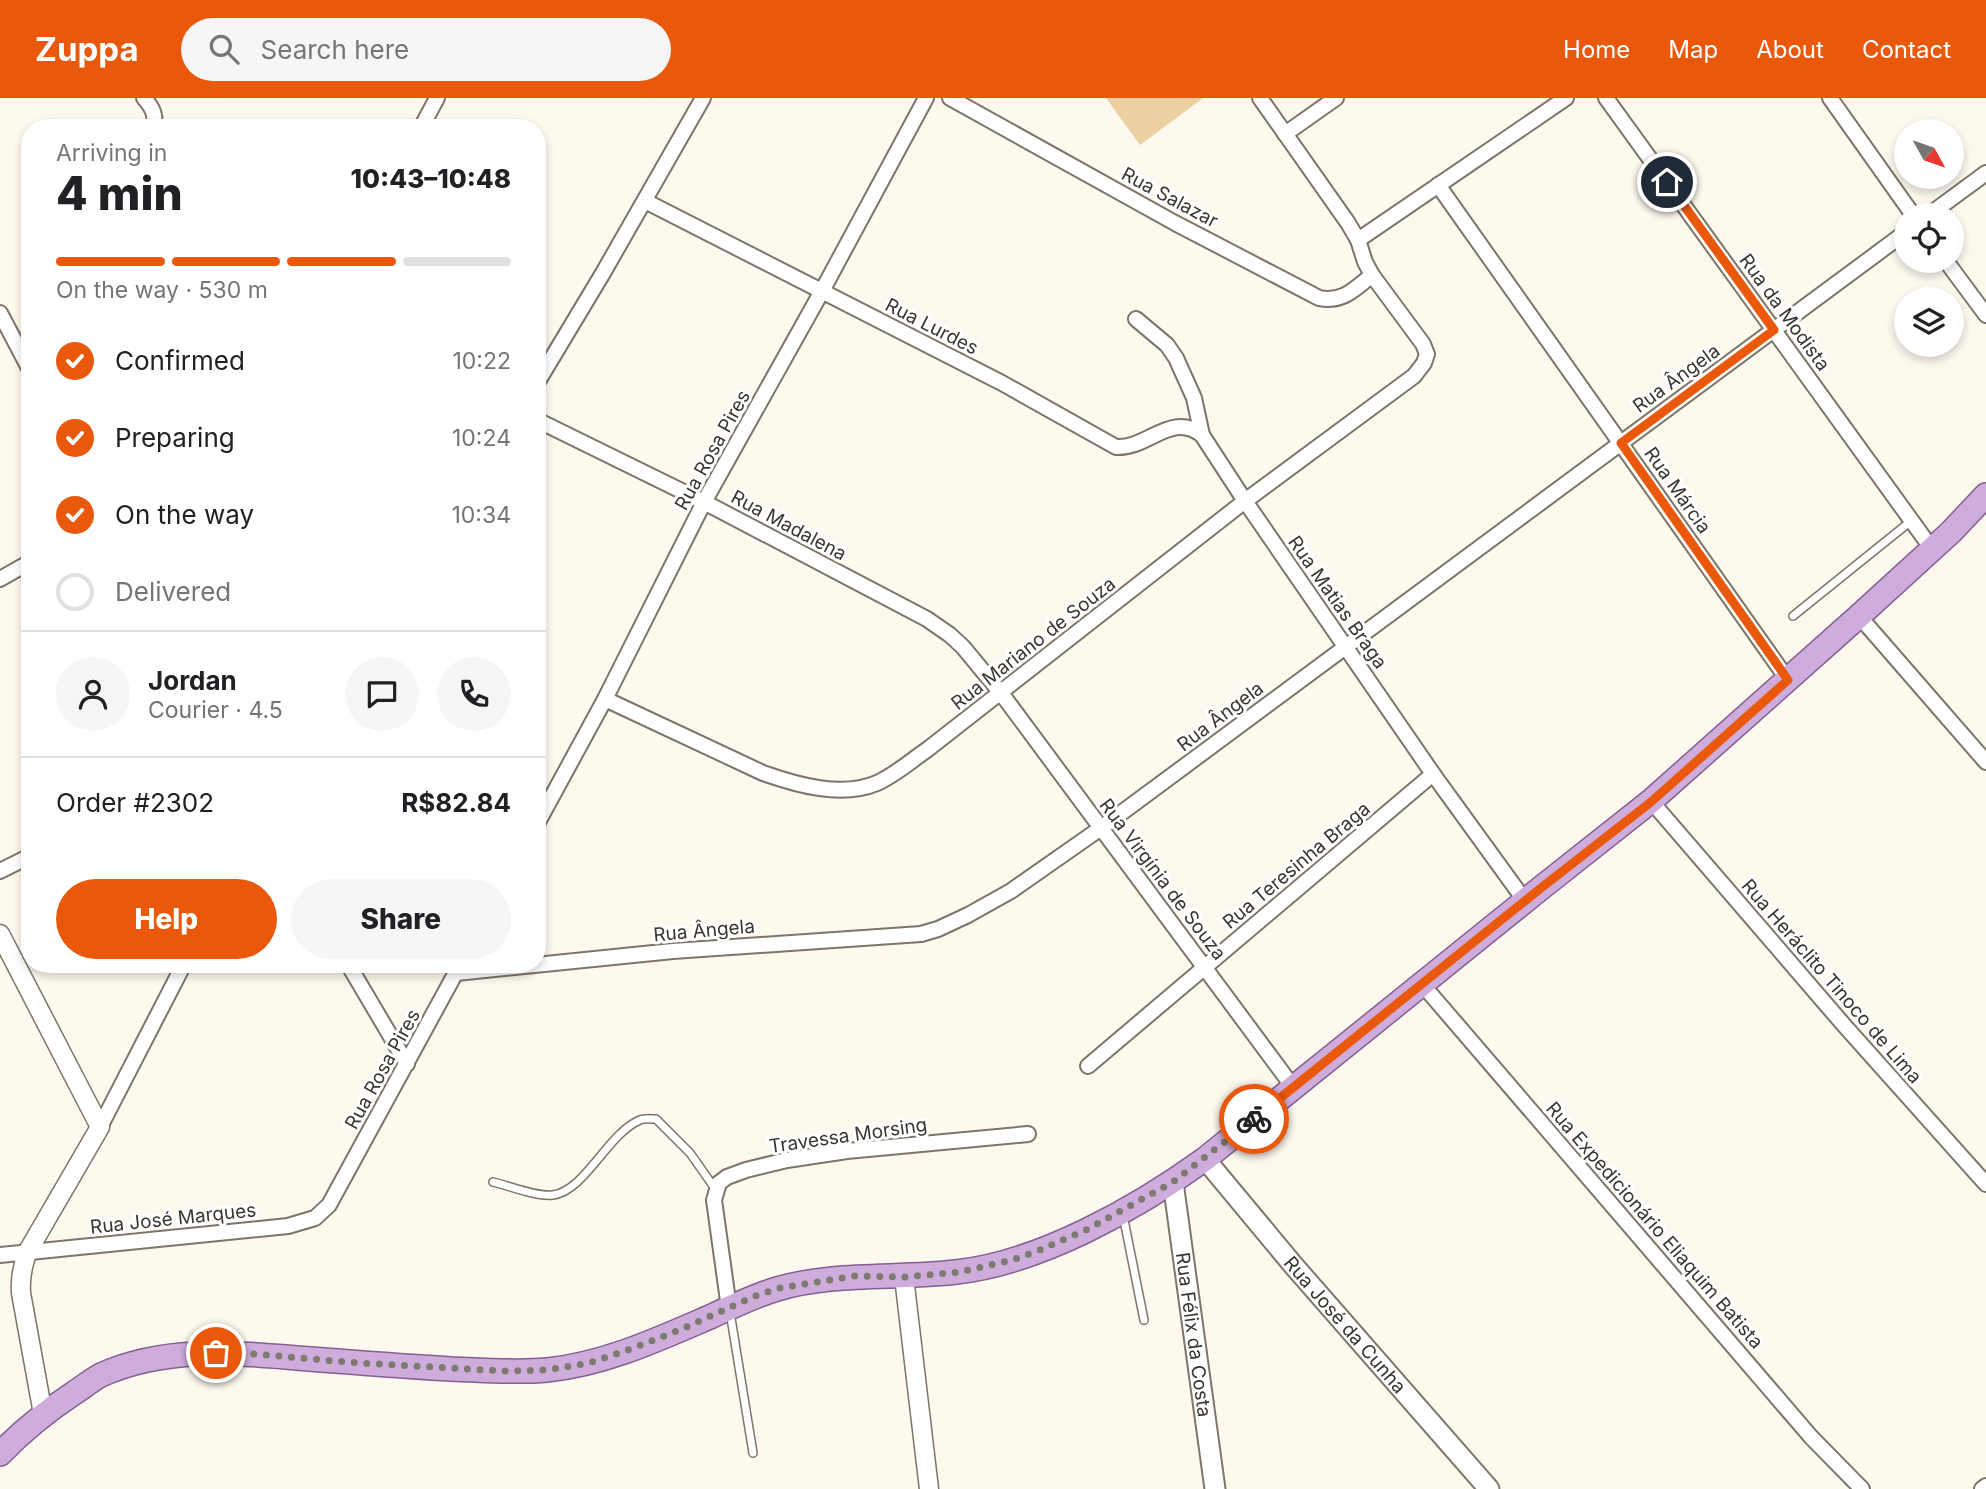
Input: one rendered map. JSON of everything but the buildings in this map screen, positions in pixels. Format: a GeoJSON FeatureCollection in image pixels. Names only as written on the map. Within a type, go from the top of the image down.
{"type":"FeatureCollection","features":[{"type":"Feature","properties":{"kind":"main road"},"geometry":{"type":"LineString","coordinates":[[0,1454],[43,1414],[100,1376],[152,1358],[243,1353],[466,1370],[547,1370],[589,1363],[614,1355],[768,1292],[854,1276],[904,1277],[960,1272],[1012,1260],[1059,1242],[1122,1211],[1173,1182],[1205,1159],[1651,802],[1933,549],[1986,495]]}},
{"type":"Feature","properties":{"kind":"main road","name":"Rua José da Cunha"},"geometry":{"type":"LineString","coordinates":[[1205,1159],[1294,1266],[1489,1489]]}},
{"type":"Feature","properties":{"kind":"main road","name":"Rua Félix da Costa"},"geometry":{"type":"LineString","coordinates":[[1173,1182],[1215,1489]]}},
{"type":"Feature","properties":{"kind":"street"},"geometry":{"type":"LineString","coordinates":[[144,98],[151,106],[156,119]]}},
{"type":"Feature","properties":{"kind":"street"},"geometry":{"type":"LineString","coordinates":[[426,119],[437,98]]}},
{"type":"Feature","properties":{"kind":"street"},"geometry":{"type":"LineString","coordinates":[[546,368],[703,98]]}},
{"type":"Feature","properties":{"kind":"street","name":"Rua Rosa Pires"},"geometry":{"type":"LineString","coordinates":[[546,807],[605,699],[704,502],[822,292],[926,98]]}},
{"type":"Feature","properties":{"kind":"street","name":"Rua Salazar"},"geometry":{"type":"LineString","coordinates":[[950,98],[1175,223],[1319,298],[1335,300],[1343,297],[1372,275]]}},
{"type":"Feature","properties":{"kind":"street"},"geometry":{"type":"LineString","coordinates":[[1260,98],[1342,214],[1358,240],[1372,275]]}},
{"type":"Feature","properties":{"kind":"street"},"geometry":{"type":"LineString","coordinates":[[1285,134],[1336,98]]}},
{"type":"Feature","properties":{"kind":"street"},"geometry":{"type":"LineString","coordinates":[[1358,240],[1566,98]]}},
{"type":"Feature","properties":{"kind":"street","name":"Rua da Modista"},"geometry":{"type":"LineString","coordinates":[[1606,98],[1933,549]]}},
{"type":"Feature","properties":{"kind":"street"},"geometry":{"type":"LineString","coordinates":[[1830,98],[1904,203]]}},
{"type":"Feature","properties":{"kind":"street"},"geometry":{"type":"LineString","coordinates":[[1945,203],[1986,173]]}},
{"type":"Feature","properties":{"kind":"street","name":"Rua Márcia"},"geometry":{"type":"LineString","coordinates":[[1438,185],[1788,680]]}},
{"type":"Feature","properties":{"kind":"street","name":"Rua Lurdes"},"geometry":{"type":"LineString","coordinates":[[645,201],[1002,383],[1116,447],[1127,448],[1170,428],[1185,425],[1202,435]]}},
{"type":"Feature","properties":{"kind":"street","name":"Rua Ângela"},"geometry":{"type":"LineString","coordinates":[[546,962],[921,934],[968,915],[1011,891],[1101,828],[1894,241]]}},
{"type":"Feature","properties":{"kind":"street"},"geometry":{"type":"LineString","coordinates":[[1955,273],[1986,315]]}},
{"type":"Feature","properties":{"kind":"street","name":"Rua Mariano de Souza"},"geometry":{"type":"LineString","coordinates":[[605,699],[763,773],[789,782],[824,789],[843,789],[876,783],[928,750],[1245,501],[1414,376],[1427,354],[1423,344],[1372,275]]}},
{"type":"Feature","properties":{"kind":"street"},"geometry":{"type":"LineString","coordinates":[[0,313],[21,353]]}},
{"type":"Feature","properties":{"kind":"street","name":"Rua Matias Braga"},"geometry":{"type":"LineString","coordinates":[[1136,319],[1167,345],[1176,358],[1194,398],[1202,435],[1433,774],[1525,901]]}},
{"type":"Feature","properties":{"kind":"street","name":"Rua Madalena"},"geometry":{"type":"LineString","coordinates":[[546,424],[704,502],[928,620],[963,647],[1001,693]]}},
{"type":"Feature","properties":{"kind":"street"},"geometry":{"type":"LineString","coordinates":[[0,579],[21,567]]}},
{"type":"Feature","properties":{"kind":"street"},"geometry":{"type":"LineString","coordinates":[[1859,616],[1986,762]]}},
{"type":"Feature","properties":{"kind":"street","name":"Rua Virgínia de Souza"},"geometry":{"type":"LineString","coordinates":[[1001,693],[1293,1087]]}},
{"type":"Feature","properties":{"kind":"street","name":"Rua Teresinha Braga"},"geometry":{"type":"LineString","coordinates":[[1088,1066],[1433,774]]}},
{"type":"Feature","properties":{"kind":"street","name":"Rua Heráclito Tinoco de Lima"},"geometry":{"type":"LineString","coordinates":[[1651,802],[1986,1184]]}},
{"type":"Feature","properties":{"kind":"street"},"geometry":{"type":"LineString","coordinates":[[0,871],[21,860]]}},
{"type":"Feature","properties":{"kind":"street"},"geometry":{"type":"LineString","coordinates":[[0,934],[100,1126]]}},
{"type":"Feature","properties":{"kind":"street"},"geometry":{"type":"LineString","coordinates":[[43,1414],[21,1286],[23,1265],[28,1251],[100,1126],[179,973]]}},
{"type":"Feature","properties":{"kind":"street"},"geometry":{"type":"LineString","coordinates":[[353,973],[407,1064]]}},
{"type":"Feature","properties":{"kind":"street","name":"Rua Rosa Pires"},"geometry":{"type":"LineString","coordinates":[[337,1191],[456,973]]}},
{"type":"Feature","properties":{"kind":"street","name":"Rua Expedicionário Eliaquim Batista"},"geometry":{"type":"LineString","coordinates":[[1422,984],[1811,1437],[1861,1489]]}},
{"type":"Feature","properties":{"kind":"street","name":"Travessa Morsing"},"geometry":{"type":"LineString","coordinates":[[716,1191],[727,1177],[787,1160],[847,1151],[1028,1133]]}},
{"type":"Feature","properties":{"kind":"street","name":"Rua José Marques"},"geometry":{"type":"LineString","coordinates":[[0,1255],[288,1226],[319,1215],[337,1191]]}},
{"type":"Feature","properties":{"kind":"street"},"geometry":{"type":"LineString","coordinates":[[716,1191],[715,1208],[729,1308]]}},
{"type":"Feature","properties":{"kind":"street"},"geometry":{"type":"LineString","coordinates":[[904,1277],[929,1489]]}},
{"type":"Feature","properties":{"kind":"lane"},"geometry":{"type":"LineString","coordinates":[[1793,616],[1912,520]]}},
{"type":"Feature","properties":{"kind":"lane"},"geometry":{"type":"LineString","coordinates":[[493,1182],[539,1194],[554,1195],[574,1185],[620,1134],[640,1120],[656,1119],[690,1153],[716,1191]]}},
{"type":"Feature","properties":{"kind":"lane"},"geometry":{"type":"LineString","coordinates":[[1122,1211],[1144,1320]]}},
{"type":"Feature","properties":{"kind":"lane"},"geometry":{"type":"LineString","coordinates":[[729,1308],[753,1453]]}},
{"type":"Feature","properties":{"kind":"shaded area"},"geometry":{"type":"Polygon","coordinates":[[[1106,98],[1203,98],[1140,145],[1106,98]]]}},
{"type":"Feature","properties":{"kind":"way so far"},"geometry":{"type":"LineString","coordinates":[[216,1353],[505,1371],[547,1370],[589,1363],[682,1329],[755,1296],[780,1288],[854,1276],[904,1277],[960,1272],[1035,1252],[1088,1229],[1173,1182],[1254,1119]]}},
{"type":"Feature","properties":{"kind":"route"},"geometry":{"type":"LineString","coordinates":[[1254,1119],[1651,802],[1788,680],[1621,443],[1774,330],[1667,182]]}}]}
